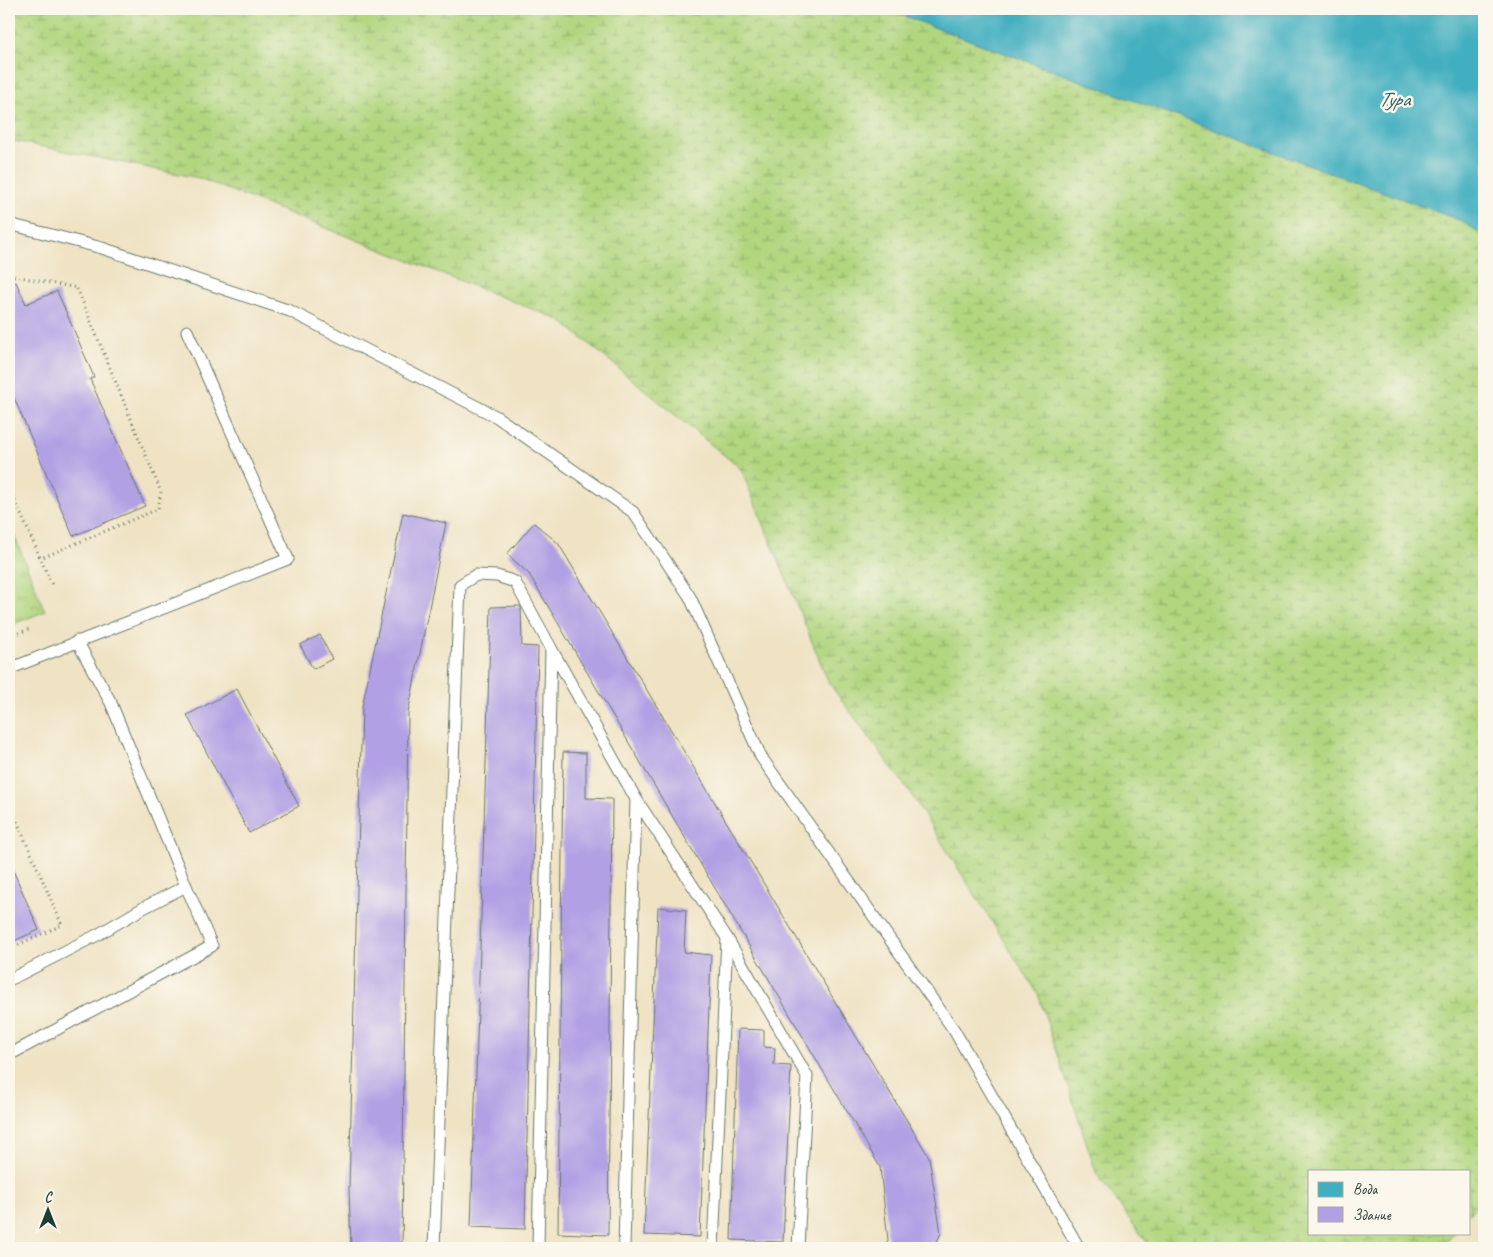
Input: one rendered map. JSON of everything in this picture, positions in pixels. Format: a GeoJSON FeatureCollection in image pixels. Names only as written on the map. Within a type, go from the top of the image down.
{"type":"FeatureCollection","features":[{"type":"Feature","properties":{"kind":"lane"},"geometry":{"type":"LineString","coordinates":[[9,224],[102,248],[290,311],[497,417],[632,512],[690,597],[761,757],[954,1030],[1080,1248]]}},
{"type":"Feature","properties":{"kind":"lane"},"geometry":{"type":"LineString","coordinates":[[9,669],[288,559],[187,331]]}},
{"type":"Feature","properties":{"kind":"lane"},"geometry":{"type":"LineString","coordinates":[[434,1248],[460,585],[476,575],[497,576],[515,582],[636,798],[726,938],[807,1076],[798,1248]]}},
{"type":"Feature","properties":{"kind":"lane"},"geometry":{"type":"LineString","coordinates":[[9,1055],[212,946],[111,703],[77,641]]}},
{"type":"Feature","properties":{"kind":"lane"},"geometry":{"type":"LineString","coordinates":[[538,1248],[551,648]]}},
{"type":"Feature","properties":{"kind":"lane"},"geometry":{"type":"LineString","coordinates":[[624,1248],[636,798]]}},
{"type":"Feature","properties":{"kind":"lane"},"geometry":{"type":"LineString","coordinates":[[9,980],[99,934],[146,906],[186,886]]}},
{"type":"Feature","properties":{"kind":"lane"},"geometry":{"type":"LineString","coordinates":[[713,1248],[726,938]]}},
{"type":"Feature","properties":{"kind":"path"},"geometry":{"type":"LineString","coordinates":[[9,275],[77,288],[162,492],[158,509],[40,558]]}},
{"type":"Feature","properties":{"kind":"path"},"geometry":{"type":"LineString","coordinates":[[9,487],[52,585]]}},
{"type":"Feature","properties":{"kind":"path"},"geometry":{"type":"LineString","coordinates":[[9,637],[31,628]]}},
{"type":"Feature","properties":{"kind":"path"},"geometry":{"type":"LineString","coordinates":[[9,803],[62,925],[9,949]]}},
{"type":"Feature","properties":{"kind":"green space"},"geometry":{"type":"Polygon","coordinates":[[[9,9],[885,9],[1462,221],[1484,236],[1484,1196],[1470,1213],[1470,1170],[1308,1170],[1308,1234],[1453,1234],[1442,1248],[1151,1248],[1097,1175],[1038,994],[909,791],[829,683],[741,469],[560,320],[199,178],[9,140],[9,9]]]}},
{"type":"Feature","properties":{"kind":"green space"},"geometry":{"type":"Polygon","coordinates":[[[9,523],[45,611],[9,626],[9,523]]]}},
{"type":"Feature","properties":{"kind":"water","name":"Тура"},"geometry":{"type":"Polygon","coordinates":[[[885,9],[1484,9],[1484,236],[1462,221],[885,9]]]}},
{"type":"Feature","properties":{"kind":"building"},"geometry":{"type":"Polygon","coordinates":[[[16,282],[26,304],[57,291],[94,377],[90,379],[145,506],[73,536],[9,386],[9,285],[16,282]]]}},
{"type":"Feature","properties":{"kind":"building"},"geometry":{"type":"Polygon","coordinates":[[[403,513],[446,523],[408,713],[402,1248],[351,1248],[349,1189],[362,707],[403,513]]]}},
{"type":"Feature","properties":{"kind":"building"},"geometry":{"type":"Polygon","coordinates":[[[534,523],[558,543],[929,1157],[941,1233],[934,1248],[884,1248],[888,1240],[880,1167],[529,574],[507,554],[534,523]]]}},
{"type":"Feature","properties":{"kind":"building"},"geometry":{"type":"Polygon","coordinates":[[[521,606],[522,646],[538,647],[525,1229],[471,1227],[491,607],[521,606]]]}},
{"type":"Feature","properties":{"kind":"building"},"geometry":{"type":"Polygon","coordinates":[[[320,635],[332,659],[313,669],[300,645],[320,635]]]}},
{"type":"Feature","properties":{"kind":"building"},"geometry":{"type":"Polygon","coordinates":[[[237,689],[299,806],[249,833],[187,715],[237,689]]]}},
{"type":"Feature","properties":{"kind":"building"},"geometry":{"type":"Polygon","coordinates":[[[563,752],[586,753],[586,798],[612,799],[608,1235],[558,1233],[563,752]]]}},
{"type":"Feature","properties":{"kind":"building"},"geometry":{"type":"Polygon","coordinates":[[[9,861],[39,930],[9,943],[9,861]]]}},
{"type":"Feature","properties":{"kind":"building"},"geometry":{"type":"Polygon","coordinates":[[[658,907],[686,910],[684,952],[711,955],[700,1237],[644,1235],[658,907]]]}},
{"type":"Feature","properties":{"kind":"building"},"geometry":{"type":"Polygon","coordinates":[[[738,1029],[764,1030],[764,1047],[775,1048],[774,1065],[791,1066],[783,1242],[731,1240],[738,1029]]]}}]}
